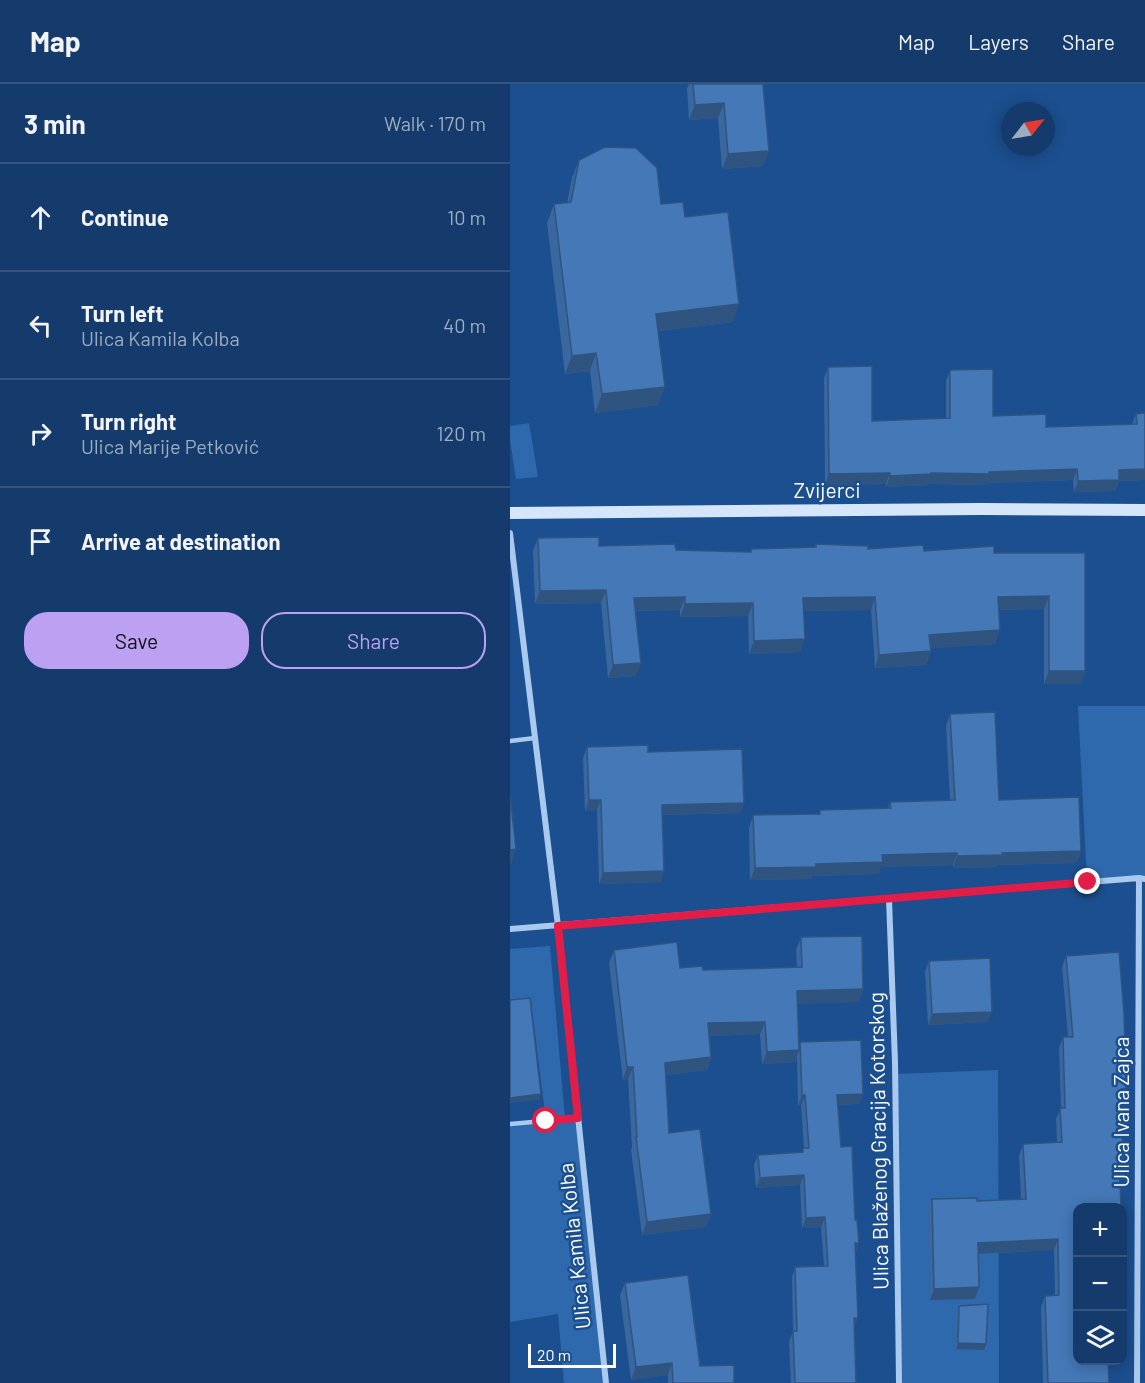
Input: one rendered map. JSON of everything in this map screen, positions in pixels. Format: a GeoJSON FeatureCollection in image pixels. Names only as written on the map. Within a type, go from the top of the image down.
{"type":"FeatureCollection","features":[{"type":"Feature","properties":{"kind":"main road","name":"Zvijerci"},"geometry":{"type":"LineString","coordinates":[[510,513],[970,509],[1145,510]]}},
{"type":"Feature","properties":{"kind":"street","name":"Ulica Kamila Kolba"},"geometry":{"type":"LineString","coordinates":[[510,533],[558,926],[606,1383]]}},
{"type":"Feature","properties":{"kind":"street"},"geometry":{"type":"LineString","coordinates":[[510,929],[1142,878]]}},
{"type":"Feature","properties":{"kind":"street","name":"Ulica Ivana Zajca"},"geometry":{"type":"LineString","coordinates":[[1137,1383],[1142,878]]}},
{"type":"Feature","properties":{"kind":"street","name":"Ulica Blaženog Gracija Kotorskog"},"geometry":{"type":"LineString","coordinates":[[888,899],[895,1062],[900,1383]]}},
{"type":"Feature","properties":{"kind":"lane"},"geometry":{"type":"LineString","coordinates":[[510,741],[535,738]]}},
{"type":"Feature","properties":{"kind":"lane"},"geometry":{"type":"LineString","coordinates":[[510,1124],[578,1118]]}},
{"type":"Feature","properties":{"kind":"shaded area"},"geometry":{"type":"Polygon","coordinates":[[[529,423],[538,477],[516,479],[510,426],[529,423]]]}},
{"type":"Feature","properties":{"kind":"shaded area"},"geometry":{"type":"Polygon","coordinates":[[[1078,706],[1145,706],[1145,879],[1087,882],[1078,706]]]}},
{"type":"Feature","properties":{"kind":"shaded area"},"geometry":{"type":"Polygon","coordinates":[[[550,946],[565,1119],[578,1118],[606,1383],[564,1383],[558,1314],[510,1322],[510,1124],[546,1120],[531,1002],[510,1003],[510,949],[550,946]]]}},
{"type":"Feature","properties":{"kind":"shaded area"},"geometry":{"type":"Polygon","coordinates":[[[998,1070],[999,1383],[899,1383],[895,1074],[998,1070]]]}},
{"type":"Feature","properties":{"kind":"building"},"geometry":{"type":"Polygon","coordinates":[[[693,84],[763,84],[769,151],[728,154],[724,103],[695,105],[693,84]]]}},
{"type":"Feature","properties":{"kind":"building"},"geometry":{"type":"Polygon","coordinates":[[[605,147],[636,148],[657,168],[661,204],[683,202],[685,217],[728,212],[739,304],[656,314],[665,387],[602,394],[596,353],[572,356],[554,204],[571,202],[579,160],[605,147]]]}},
{"type":"Feature","properties":{"kind":"building"},"geometry":{"type":"Polygon","coordinates":[[[872,366],[872,421],[950,418],[950,370],[993,369],[993,416],[1046,414],[1046,427],[1137,424],[1136,414],[1145,413],[1145,469],[1119,470],[1119,480],[1078,481],[1077,469],[890,476],[890,473],[829,474],[828,367],[872,366]]]}},
{"type":"Feature","properties":{"kind":"building"},"geometry":{"type":"Polygon","coordinates":[[[599,537],[599,546],[675,544],[676,550],[751,552],[751,549],[816,547],[816,544],[868,546],[868,549],[923,545],[924,551],[994,546],[994,553],[1085,553],[1085,671],[1049,671],[1049,596],[998,597],[1000,630],[929,635],[931,651],[879,655],[875,597],[803,598],[805,639],[754,641],[753,603],[685,604],[685,597],[634,598],[641,663],[613,665],[606,590],[540,591],[538,538],[599,537]]]}},
{"type":"Feature","properties":{"kind":"building"},"geometry":{"type":"Polygon","coordinates":[[[995,712],[999,800],[1079,797],[1081,851],[957,856],[957,853],[882,855],[883,862],[816,864],[816,867],[755,868],[753,815],[820,814],[820,810],[891,808],[890,802],[955,800],[950,714],[995,712]]]}},
{"type":"Feature","properties":{"kind":"building"},"geometry":{"type":"Polygon","coordinates":[[[648,745],[648,752],[742,749],[744,803],[662,805],[664,871],[603,873],[601,800],[589,800],[587,747],[648,745]]]}},
{"type":"Feature","properties":{"kind":"building"},"geometry":{"type":"Polygon","coordinates":[[[510,795],[516,849],[510,850],[510,795]]]}},
{"type":"Feature","properties":{"kind":"building"},"geometry":{"type":"Polygon","coordinates":[[[862,936],[863,989],[797,991],[799,1050],[767,1052],[765,1022],[708,1023],[711,1057],[665,1063],[669,1133],[700,1129],[711,1214],[647,1222],[636,1137],[633,1067],[627,1067],[614,950],[677,942],[680,968],[702,966],[703,970],[802,967],[801,937],[862,936]]]}},
{"type":"Feature","properties":{"kind":"building"},"geometry":{"type":"Polygon","coordinates":[[[1119,952],[1124,1013],[1126,1088],[1121,1089],[1123,1160],[1119,1160],[1121,1203],[1073,1203],[1073,1365],[1108,1365],[1109,1383],[1048,1383],[1045,1296],[1059,1295],[1058,1239],[978,1243],[979,1287],[934,1289],[932,1199],[977,1198],[977,1201],[1026,1199],[1023,1144],[1062,1142],[1060,1108],[1065,1108],[1063,1037],[1073,1037],[1066,956],[1119,952]]]}},
{"type":"Feature","properties":{"kind":"building"},"geometry":{"type":"Polygon","coordinates":[[[990,958],[992,1012],[932,1014],[929,961],[990,958]]]}},
{"type":"Feature","properties":{"kind":"building"},"geometry":{"type":"Polygon","coordinates":[[[530,998],[541,1094],[510,1098],[510,1000],[530,998]]]}},
{"type":"Feature","properties":{"kind":"building"},"geometry":{"type":"Polygon","coordinates":[[[861,1040],[863,1094],[837,1095],[841,1147],[852,1146],[855,1220],[857,1220],[859,1243],[855,1243],[858,1318],[854,1318],[856,1383],[795,1383],[793,1331],[797,1331],[795,1267],[828,1266],[825,1217],[806,1218],[804,1175],[760,1178],[758,1155],[803,1152],[803,1148],[809,1148],[805,1095],[802,1095],[800,1042],[861,1040]]]}},
{"type":"Feature","properties":{"kind":"building"},"geometry":{"type":"Polygon","coordinates":[[[688,1275],[700,1366],[734,1365],[734,1383],[673,1383],[672,1363],[636,1367],[625,1283],[688,1275]]]}},
{"type":"Feature","properties":{"kind":"building"},"geometry":{"type":"Polygon","coordinates":[[[988,1304],[986,1344],[958,1343],[959,1306],[988,1304]]]}},
{"type":"Feature","properties":{"kind":"route"},"geometry":{"type":"LineString","coordinates":[[546,1121],[578,1118],[558,926],[1088,882]]}}]}
